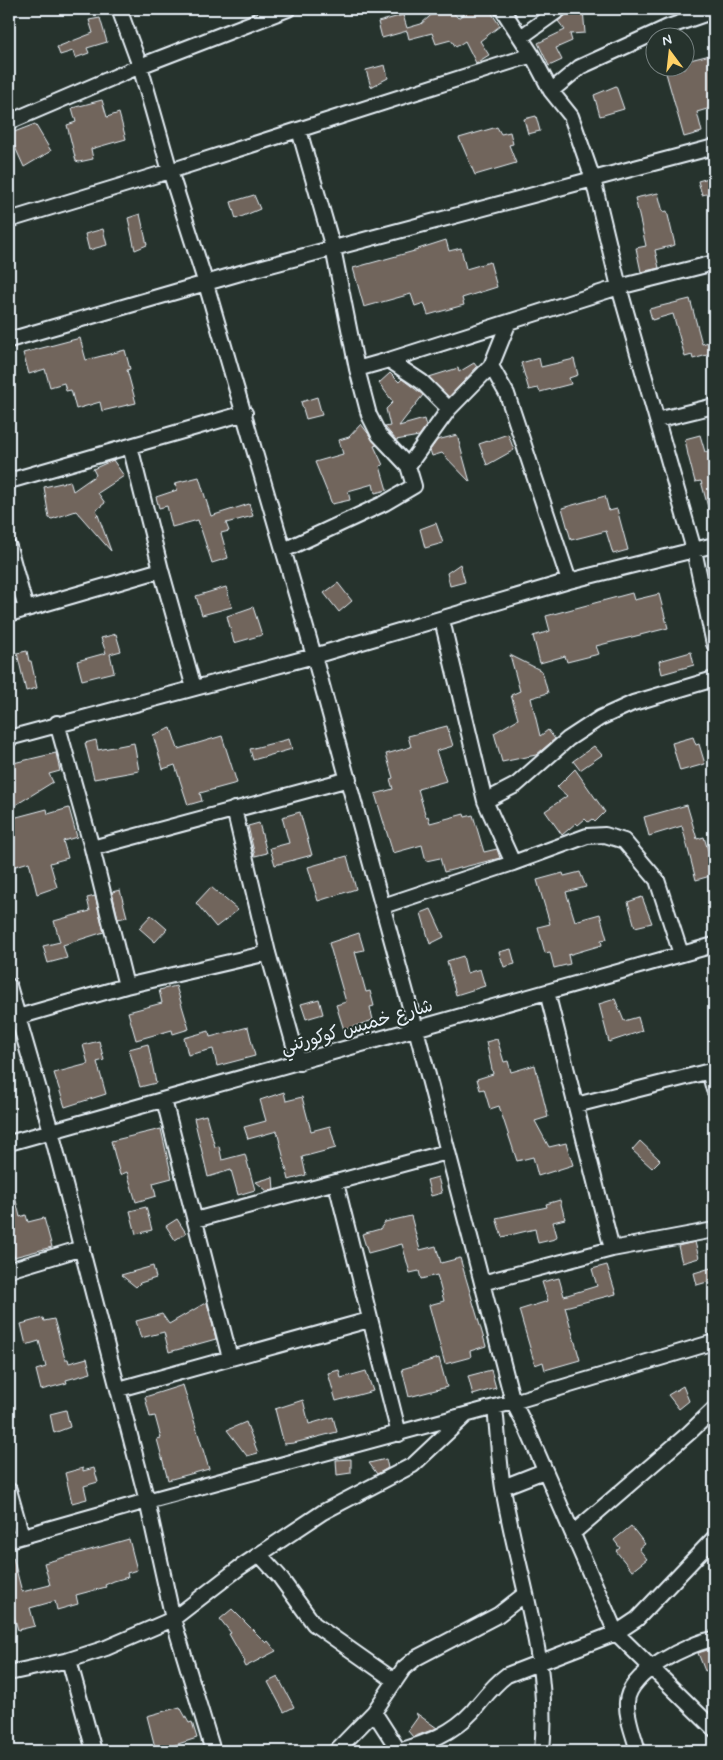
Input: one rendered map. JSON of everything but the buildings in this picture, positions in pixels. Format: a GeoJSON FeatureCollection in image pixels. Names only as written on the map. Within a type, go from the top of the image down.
{"type":"FeatureCollection","features":[{"type":"Feature","properties":{"kind":"street"},"geometry":{"type":"LineString","coordinates":[[119,9],[140,66],[170,171],[245,414],[349,779],[513,1402],[527,1429],[616,1633],[714,1729]]}},
{"type":"Feature","properties":{"kind":"street"},"geometry":{"type":"LineString","coordinates":[[9,122],[140,66],[288,9]]}},
{"type":"Feature","properties":{"kind":"street"},"geometry":{"type":"LineString","coordinates":[[502,9],[532,55],[551,91],[571,116],[581,139],[593,179],[619,287],[694,550],[714,644]]}},
{"type":"Feature","properties":{"kind":"street"},"geometry":{"type":"LineString","coordinates":[[521,37],[560,9]]}},
{"type":"Feature","properties":{"kind":"street"},"geometry":{"type":"LineString","coordinates":[[551,91],[580,67],[668,27],[714,11]]}},
{"type":"Feature","properties":{"kind":"street"},"geometry":{"type":"LineString","coordinates":[[9,220],[170,171],[532,55]]}},
{"type":"Feature","properties":{"kind":"street"},"geometry":{"type":"LineString","coordinates":[[284,550],[385,503],[414,486],[408,466],[379,436],[369,415],[357,369],[333,248],[299,130]]}},
{"type":"Feature","properties":{"kind":"street"},"geometry":{"type":"LineString","coordinates":[[9,340],[333,248],[714,146]]}},
{"type":"Feature","properties":{"kind":"street"},"geometry":{"type":"LineString","coordinates":[[357,369],[508,324],[619,287],[714,263]]}},
{"type":"Feature","properties":{"kind":"street"},"geometry":{"type":"LineString","coordinates":[[408,466],[449,408],[491,366],[508,324]]}},
{"type":"Feature","properties":{"kind":"street"},"geometry":{"type":"LineString","coordinates":[[390,360],[422,382],[449,408]]}},
{"type":"Feature","properties":{"kind":"street"},"geometry":{"type":"LineString","coordinates":[[491,366],[507,394],[569,582]]}},
{"type":"Feature","properties":{"kind":"street"},"geometry":{"type":"LineString","coordinates":[[657,420],[714,406]]}},
{"type":"Feature","properties":{"kind":"street"},"geometry":{"type":"LineString","coordinates":[[9,481],[245,414]]}},
{"type":"Feature","properties":{"kind":"street"},"geometry":{"type":"LineString","coordinates":[[130,446],[161,570],[194,688]]}},
{"type":"Feature","properties":{"kind":"street"},"geometry":{"type":"LineString","coordinates":[[9,738],[314,656],[569,582],[714,545]]}},
{"type":"Feature","properties":{"kind":"street"},"geometry":{"type":"LineString","coordinates":[[9,547],[26,609]]}},
{"type":"Feature","properties":{"kind":"street"},"geometry":{"type":"LineString","coordinates":[[9,614],[161,570]]}},
{"type":"Feature","properties":{"kind":"street"},"geometry":{"type":"LineString","coordinates":[[442,620],[485,801],[513,863]]}},
{"type":"Feature","properties":{"kind":"street"},"geometry":{"type":"LineString","coordinates":[[485,801],[516,785],[568,739],[600,718],[633,703],[714,679]]}},
{"type":"Feature","properties":{"kind":"street"},"geometry":{"type":"LineString","coordinates":[[57,724],[92,848],[126,986]]}},
{"type":"Feature","properties":{"kind":"street"},"geometry":{"type":"LineString","coordinates":[[92,848],[349,779]]}},
{"type":"Feature","properties":{"kind":"street"},"geometry":{"type":"LineString","coordinates":[[234,809],[268,953],[299,1063]]}},
{"type":"Feature","properties":{"kind":"street"},"geometry":{"type":"LineString","coordinates":[[382,906],[513,863],[587,836],[605,835],[624,841],[657,880],[680,954]]}},
{"type":"Feature","properties":{"kind":"street","name":"شارع خميس كوكورتني"},"geometry":{"type":"LineString","coordinates":[[9,1143],[714,945]]}},
{"type":"Feature","properties":{"kind":"street"},"geometry":{"type":"LineString","coordinates":[[18,1018],[126,986],[268,953]]}},
{"type":"Feature","properties":{"kind":"street"},"geometry":{"type":"LineString","coordinates":[[9,986],[51,1131],[119,1389],[147,1501],[173,1619],[213,1751]]}},
{"type":"Feature","properties":{"kind":"street"},"geometry":{"type":"LineString","coordinates":[[547,992],[612,1249]]}},
{"type":"Feature","properties":{"kind":"street"},"geometry":{"type":"LineString","coordinates":[[576,1105],[712,1070],[714,1090]]}},
{"type":"Feature","properties":{"kind":"street"},"geometry":{"type":"LineString","coordinates":[[164,1100],[230,1358]]}},
{"type":"Feature","properties":{"kind":"street"},"geometry":{"type":"LineString","coordinates":[[196,1220],[448,1152]]}},
{"type":"Feature","properties":{"kind":"street"},"geometry":{"type":"LineString","coordinates":[[336,1183],[399,1434]]}},
{"type":"Feature","properties":{"kind":"street"},"geometry":{"type":"LineString","coordinates":[[482,1283],[612,1249],[714,1230]]}},
{"type":"Feature","properties":{"kind":"street"},"geometry":{"type":"LineString","coordinates":[[9,1270],[82,1248]]}},
{"type":"Feature","properties":{"kind":"street"},"geometry":{"type":"LineString","coordinates":[[119,1389],[369,1320]]}},
{"type":"Feature","properties":{"kind":"street"},"geometry":{"type":"LineString","coordinates":[[9,1490],[15,1538],[495,1408],[714,1342]]}},
{"type":"Feature","properties":{"kind":"street"},"geometry":{"type":"LineString","coordinates":[[495,1408],[503,1487],[541,1663],[545,1721],[542,1751]]}},
{"type":"Feature","properties":{"kind":"street"},"geometry":{"type":"LineString","coordinates":[[573,1533],[714,1409]]}},
{"type":"Feature","properties":{"kind":"street"},"geometry":{"type":"LineString","coordinates":[[9,1674],[69,1660],[106,1648],[173,1619],[239,1568],[345,1498],[413,1465],[466,1415]]}},
{"type":"Feature","properties":{"kind":"street"},"geometry":{"type":"LineString","coordinates":[[503,1487],[544,1471]]}},
{"type":"Feature","properties":{"kind":"street"},"geometry":{"type":"LineString","coordinates":[[374,1712],[399,1751],[443,1735],[473,1711],[501,1679],[516,1671],[616,1633],[637,1618],[714,1538]]}},
{"type":"Feature","properties":{"kind":"street"},"geometry":{"type":"LineString","coordinates":[[260,1555],[280,1576],[314,1624],[395,1681]]}},
{"type":"Feature","properties":{"kind":"street"},"geometry":{"type":"LineString","coordinates":[[336,1751],[374,1712],[395,1681],[416,1658],[498,1615],[526,1594]]}},
{"type":"Feature","properties":{"kind":"street"},"geometry":{"type":"LineString","coordinates":[[638,1751],[627,1702],[634,1684],[652,1669],[685,1647],[714,1639]]}},
{"type":"Feature","properties":{"kind":"street"},"geometry":{"type":"LineString","coordinates":[[69,1660],[94,1751]]}}]}
